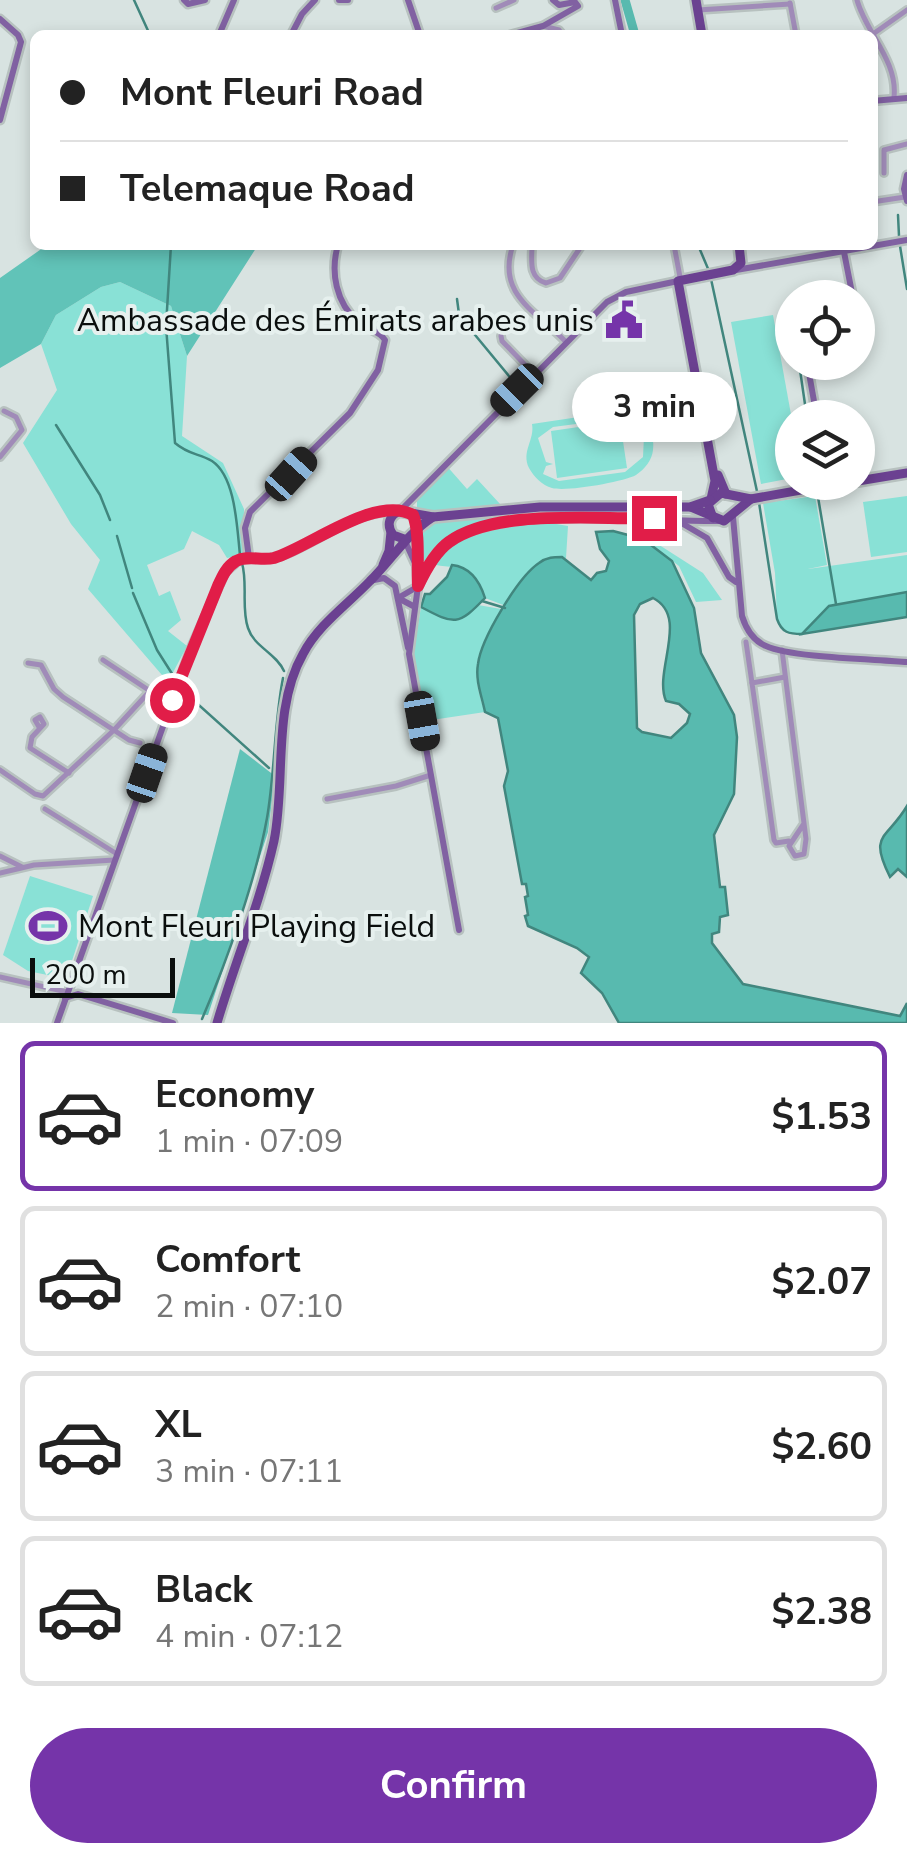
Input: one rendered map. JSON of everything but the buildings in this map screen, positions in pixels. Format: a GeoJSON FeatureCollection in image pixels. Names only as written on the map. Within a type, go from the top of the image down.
{"type":"FeatureCollection","features":[{"type":"Feature","properties":{"kind":"main road"},"geometry":{"type":"LineString","coordinates":[[184,0],[188,4],[205,0]]}},
{"type":"Feature","properties":{"kind":"main road"},"geometry":{"type":"LineString","coordinates":[[222,30],[234,0]]}},
{"type":"Feature","properties":{"kind":"main road"},"geometry":{"type":"LineString","coordinates":[[294,30],[315,0]]}},
{"type":"Feature","properties":{"kind":"main road"},"geometry":{"type":"LineString","coordinates":[[339,0],[348,0]]}},
{"type":"Feature","properties":{"kind":"main road"},"geometry":{"type":"LineString","coordinates":[[408,0],[418,30]]}},
{"type":"Feature","properties":{"kind":"main road"},"geometry":{"type":"LineString","coordinates":[[529,30],[544,26],[578,5],[559,5],[553,0]]}},
{"type":"Feature","properties":{"kind":"main road"},"geometry":{"type":"LineString","coordinates":[[615,0],[621,30]]}},
{"type":"Feature","properties":{"kind":"main road"},"geometry":{"type":"LineString","coordinates":[[696,5],[701,30]]}},
{"type":"Feature","properties":{"kind":"main road"},"geometry":{"type":"LineString","coordinates":[[0,19],[21,42],[0,120]]}},
{"type":"Feature","properties":{"kind":"main road"},"geometry":{"type":"LineString","coordinates":[[878,99],[907,98]]}},
{"type":"Feature","properties":{"kind":"main road"},"geometry":{"type":"LineString","coordinates":[[906,199],[907,175]]}},
{"type":"Feature","properties":{"kind":"main road"},"geometry":{"type":"LineString","coordinates":[[878,245],[906,241]]}},
{"type":"Feature","properties":{"kind":"main road"},"geometry":{"type":"LineString","coordinates":[[249,558],[245,528],[250,512],[345,419],[378,370],[385,340],[380,333],[360,324],[340,298],[334,274],[337,250]]}},
{"type":"Feature","properties":{"kind":"main road"},"geometry":{"type":"LineString","coordinates":[[733,270],[741,263],[740,250]]}},
{"type":"Feature","properties":{"kind":"main road"},"geometry":{"type":"LineString","coordinates":[[379,572],[389,551],[391,516],[614,296],[681,279],[842,250],[849,280]]}},
{"type":"Feature","properties":{"kind":"main road"},"geometry":{"type":"LineString","coordinates":[[742,257],[757,266]]}},
{"type":"Feature","properties":{"kind":"main road"},"geometry":{"type":"LineString","coordinates":[[681,279],[719,479],[734,514],[732,541],[746,628],[759,642],[782,650],[907,662]]}},
{"type":"Feature","properties":{"kind":"main road"},"geometry":{"type":"LineString","coordinates":[[681,279],[714,480],[708,510],[732,541]]}},
{"type":"Feature","properties":{"kind":"main road"},"geometry":{"type":"LineString","coordinates":[[875,478],[907,473]]}},
{"type":"Feature","properties":{"kind":"main road"},"geometry":{"type":"LineString","coordinates":[[56,1023],[172,700],[224,572],[232,563],[287,554],[345,522],[399,511],[434,517],[540,507],[690,507],[729,495],[756,498],[775,494]]}},
{"type":"Feature","properties":{"kind":"main road"},"geometry":{"type":"LineString","coordinates":[[398,598],[418,586],[448,542],[494,523],[718,520],[756,498]]}},
{"type":"Feature","properties":{"kind":"main road"},"geometry":{"type":"LineString","coordinates":[[690,507],[718,520]]}},
{"type":"Feature","properties":{"kind":"main road"},"geometry":{"type":"LineString","coordinates":[[213,1023],[241,956],[273,846],[285,714],[301,656],[332,618],[399,550],[417,523],[413,515]]}},
{"type":"Feature","properties":{"kind":"main road"},"geometry":{"type":"LineString","coordinates":[[368,516],[409,536]]}},
{"type":"Feature","properties":{"kind":"main road"},"geometry":{"type":"LineString","coordinates":[[409,536],[434,517]]}},
{"type":"Feature","properties":{"kind":"main road"},"geometry":{"type":"LineString","coordinates":[[672,518],[704,535],[716,549],[729,577],[738,583]]}},
{"type":"Feature","properties":{"kind":"main road"},"geometry":{"type":"LineString","coordinates":[[409,536],[418,574],[409,654]]}},
{"type":"Feature","properties":{"kind":"main road"},"geometry":{"type":"LineString","coordinates":[[370,581],[380,577],[390,580],[398,598],[460,930]]}},
{"type":"Feature","properties":{"kind":"main road"},"geometry":{"type":"LineString","coordinates":[[398,598],[416,607]]}},
{"type":"Feature","properties":{"kind":"main road"},"geometry":{"type":"LineString","coordinates":[[70,983],[78,994]]}},
{"type":"Feature","properties":{"kind":"main road"},"geometry":{"type":"LineString","coordinates":[[66,995],[78,994],[173,1023]]}},
{"type":"Feature","properties":{"kind":"street"},"geometry":{"type":"LineString","coordinates":[[496,8],[514,0]]}},
{"type":"Feature","properties":{"kind":"street"},"geometry":{"type":"LineString","coordinates":[[857,0],[871,30]]}},
{"type":"Feature","properties":{"kind":"street"},"geometry":{"type":"LineString","coordinates":[[696,5],[789,2],[795,30]]}},
{"type":"Feature","properties":{"kind":"street"},"geometry":{"type":"LineString","coordinates":[[878,30],[907,10]]}},
{"type":"Feature","properties":{"kind":"street"},"geometry":{"type":"LineString","coordinates":[[544,26],[552,30]]}},
{"type":"Feature","properties":{"kind":"street"},"geometry":{"type":"LineString","coordinates":[[878,44],[892,73],[892,97]]}},
{"type":"Feature","properties":{"kind":"street"},"geometry":{"type":"LineString","coordinates":[[884,173],[884,150],[907,144]]}},
{"type":"Feature","properties":{"kind":"street"},"geometry":{"type":"LineString","coordinates":[[878,201],[906,199]]}},
{"type":"Feature","properties":{"kind":"street"},"geometry":{"type":"LineString","coordinates":[[512,250],[509,263],[514,292],[565,341]]}},
{"type":"Feature","properties":{"kind":"street"},"geometry":{"type":"LineString","coordinates":[[532,250],[533,273],[546,283],[560,278],[579,250]]}},
{"type":"Feature","properties":{"kind":"street"},"geometry":{"type":"LineString","coordinates":[[675,250],[681,279]]}},
{"type":"Feature","properties":{"kind":"street"},"geometry":{"type":"LineString","coordinates":[[501,336],[534,373]]}},
{"type":"Feature","properties":{"kind":"street"},"geometry":{"type":"LineString","coordinates":[[0,457],[22,430],[16,417],[4,412]]}},
{"type":"Feature","properties":{"kind":"street"},"geometry":{"type":"LineString","coordinates":[[746,642],[774,840],[791,840]]}},
{"type":"Feature","properties":{"kind":"street"},"geometry":{"type":"LineString","coordinates":[[782,650],[806,844],[804,854],[791,854],[791,840],[803,825]]}},
{"type":"Feature","properties":{"kind":"street"},"geometry":{"type":"LineString","coordinates":[[104,660],[150,691],[172,700]]}},
{"type":"Feature","properties":{"kind":"street"},"geometry":{"type":"LineString","coordinates":[[28,663],[41,665],[63,697],[140,744]]}},
{"type":"Feature","properties":{"kind":"street"},"geometry":{"type":"LineString","coordinates":[[752,683],[785,676]]}},
{"type":"Feature","properties":{"kind":"street"},"geometry":{"type":"LineString","coordinates":[[0,770],[38,796],[44,796],[150,691]]}},
{"type":"Feature","properties":{"kind":"street"},"geometry":{"type":"LineString","coordinates":[[39,727],[30,748],[69,773]]}},
{"type":"Feature","properties":{"kind":"street"},"geometry":{"type":"LineString","coordinates":[[327,799],[432,775]]}},
{"type":"Feature","properties":{"kind":"street"},"geometry":{"type":"LineString","coordinates":[[45,809],[115,857]]}},
{"type":"Feature","properties":{"kind":"street"},"geometry":{"type":"LineString","coordinates":[[0,856],[22,867]]}},
{"type":"Feature","properties":{"kind":"street"},"geometry":{"type":"LineString","coordinates":[[0,873],[115,857]]}},
{"type":"Feature","properties":{"kind":"street"},"geometry":{"type":"LineString","coordinates":[[0,977],[66,995]]}},
{"type":"Feature","properties":{"kind":"shaded area"},"geometry":{"type":"Polygon","coordinates":[[[40,250],[255,250],[187,356],[171,306],[120,282],[101,287],[56,315],[41,344],[0,368],[0,278],[40,250]]]}},
{"type":"Feature","properties":{"kind":"shaded area"},"geometry":{"type":"Polygon","coordinates":[[[120,282],[171,306],[187,356],[182,436],[223,463],[244,509],[243,555],[227,558],[219,545],[192,531],[184,549],[147,565],[159,596],[170,591],[181,620],[168,631],[187,646],[168,682],[88,589],[100,560],[71,524],[23,443],[57,390],[41,344],[56,315],[101,287],[120,282]]]}},
{"type":"Feature","properties":{"kind":"shaded area"},"geometry":{"type":"Polygon","coordinates":[[[773,315],[775,380],[785,380],[788,400],[775,400],[775,481],[761,484],[731,322],[773,315]]]}},
{"type":"Feature","properties":{"kind":"shaded area"},"geometry":{"type":"Polygon","coordinates":[[[639,408],[652,438],[652,454],[642,470],[629,478],[552,488],[536,477],[527,462],[532,424],[639,408]],[[622,418],[553,427],[538,438],[546,462],[553,464],[546,466],[543,474],[559,481],[625,472],[643,457],[644,436],[627,436],[642,431],[622,418]]]}},
{"type":"Feature","properties":{"kind":"shaded area"},"geometry":{"type":"Polygon","coordinates":[[[620,421],[627,468],[557,478],[551,431],[620,421]]]}},
{"type":"Feature","properties":{"kind":"shaded area"},"geometry":{"type":"Polygon","coordinates":[[[445,464],[467,489],[477,479],[500,504],[422,514],[417,498],[445,464]]]}},
{"type":"Feature","properties":{"kind":"shaded area"},"geometry":{"type":"Polygon","coordinates":[[[907,496],[907,552],[871,557],[863,502],[907,496]]]}},
{"type":"Feature","properties":{"kind":"shaded area"},"geometry":{"type":"Polygon","coordinates":[[[816,500],[827,565],[808,569],[907,555],[907,592],[829,606],[802,634],[790,634],[780,628],[763,503],[816,500]]]}},
{"type":"Feature","properties":{"kind":"shaded area"},"geometry":{"type":"Polygon","coordinates":[[[480,511],[568,526],[566,558],[537,566],[506,606],[485,598],[480,584],[466,571],[419,559],[414,533],[433,517],[480,511]]]}},
{"type":"Feature","properties":{"kind":"shaded area"},"geometry":{"type":"Polygon","coordinates":[[[613,531],[643,539],[672,561],[694,608],[701,653],[734,715],[734,794],[714,835],[720,887],[725,887],[728,915],[720,917],[719,932],[712,934],[712,943],[743,984],[900,1016],[907,1003],[907,1023],[619,1023],[602,993],[581,973],[589,957],[528,926],[528,896],[526,884],[522,884],[504,786],[508,771],[498,718],[485,712],[478,664],[502,609],[539,563],[562,557],[591,580],[606,571],[609,561],[600,549],[596,532],[613,531]],[[653,598],[640,604],[634,615],[637,728],[671,738],[687,723],[690,714],[679,704],[666,701],[663,689],[670,631],[664,607],[653,598]]]}},
{"type":"Feature","properties":{"kind":"shaded area"},"geometry":{"type":"Polygon","coordinates":[[[653,541],[703,573],[722,600],[696,602],[679,566],[648,542],[653,541]]]}},
{"type":"Feature","properties":{"kind":"shaded area"},"geometry":{"type":"Polygon","coordinates":[[[452,565],[473,576],[485,598],[456,620],[421,607],[425,594],[430,594],[447,577],[452,565]]]}},
{"type":"Feature","properties":{"kind":"shaded area"},"geometry":{"type":"Polygon","coordinates":[[[907,592],[907,617],[802,634],[829,606],[907,592]]]}},
{"type":"Feature","properties":{"kind":"shaded area"},"geometry":{"type":"Polygon","coordinates":[[[478,605],[501,609],[478,659],[477,682],[485,712],[425,721],[413,655],[421,607],[457,620],[478,605]]]}},
{"type":"Feature","properties":{"kind":"shaded area"},"geometry":{"type":"Polygon","coordinates":[[[240,749],[275,776],[268,832],[208,1015],[172,1013],[240,749]]]}},
{"type":"Feature","properties":{"kind":"shaded area"},"geometry":{"type":"Polygon","coordinates":[[[907,806],[907,877],[898,869],[890,877],[880,844],[907,806]]]}},
{"type":"Feature","properties":{"kind":"shaded area","name":"Mont Fleuri Playing Field"},"geometry":{"type":"Polygon","coordinates":[[[30,876],[93,896],[70,967],[62,978],[28,971],[3,955],[30,876]]]}},
{"type":"Feature","properties":{"kind":"waterway"},"geometry":{"type":"LineString","coordinates":[[134,0],[148,30]]}},
{"type":"Feature","properties":{"kind":"waterway"},"geometry":{"type":"LineString","coordinates":[[625,0],[634,30]]}},
{"type":"Feature","properties":{"kind":"waterway"},"geometry":{"type":"LineString","coordinates":[[898,215],[899,236]]}},
{"type":"Feature","properties":{"kind":"waterway"},"geometry":{"type":"LineString","coordinates":[[900,246],[907,289]]}},
{"type":"Feature","properties":{"kind":"waterway"},"geometry":{"type":"LineString","coordinates":[[171,250],[166,326],[175,443],[212,461],[226,479],[234,504],[240,555]]}},
{"type":"Feature","properties":{"kind":"waterway"},"geometry":{"type":"LineString","coordinates":[[700,250],[709,271]]}},
{"type":"Feature","properties":{"kind":"waterway"},"geometry":{"type":"LineString","coordinates":[[711,279],[758,496],[777,619],[786,632],[802,634]]}},
{"type":"Feature","properties":{"kind":"waterway"},"geometry":{"type":"LineString","coordinates":[[457,299],[459,314],[518,387]]}},
{"type":"Feature","properties":{"kind":"waterway"},"geometry":{"type":"LineString","coordinates":[[801,380],[804,400]]}},
{"type":"Feature","properties":{"kind":"waterway"},"geometry":{"type":"LineString","coordinates":[[56,425],[100,495],[110,520]]}},
{"type":"Feature","properties":{"kind":"waterway"},"geometry":{"type":"LineString","coordinates":[[819,500],[836,604]]}},
{"type":"Feature","properties":{"kind":"waterway"},"geometry":{"type":"LineString","coordinates":[[117,536],[132,588]]}},
{"type":"Feature","properties":{"kind":"waterway"},"geometry":{"type":"LineString","coordinates":[[242,563],[248,628],[284,671]]}},
{"type":"Feature","properties":{"kind":"waterway"},"geometry":{"type":"LineString","coordinates":[[133,593],[157,650],[176,680]]}},
{"type":"Feature","properties":{"kind":"waterway"},"geometry":{"type":"LineString","coordinates":[[482,601],[505,608]]}},
{"type":"Feature","properties":{"kind":"waterway"},"geometry":{"type":"LineString","coordinates":[[202,1019],[240,920],[262,842],[283,678]]}},
{"type":"Feature","properties":{"kind":"waterway"},"geometry":{"type":"LineString","coordinates":[[181,689],[269,768]]}},
{"type":"Feature","properties":{"kind":"place","name":"Ambassade des Émirats arabes unis"},"geometry":{"type":"Point","coordinates":[624,320]}},
{"type":"Feature","properties":{"kind":"place","name":"Mont Fleuri Playing Field"},"geometry":{"type":"Point","coordinates":[48,926]}},
{"type":"Feature","properties":{"kind":"route"},"geometry":{"type":"LineString","coordinates":[[172,700],[224,572],[240,559],[262,560],[287,554],[345,522],[404,510],[417,523],[414,532],[418,586],[448,542],[480,527],[506,520],[654,518]]}}]}
